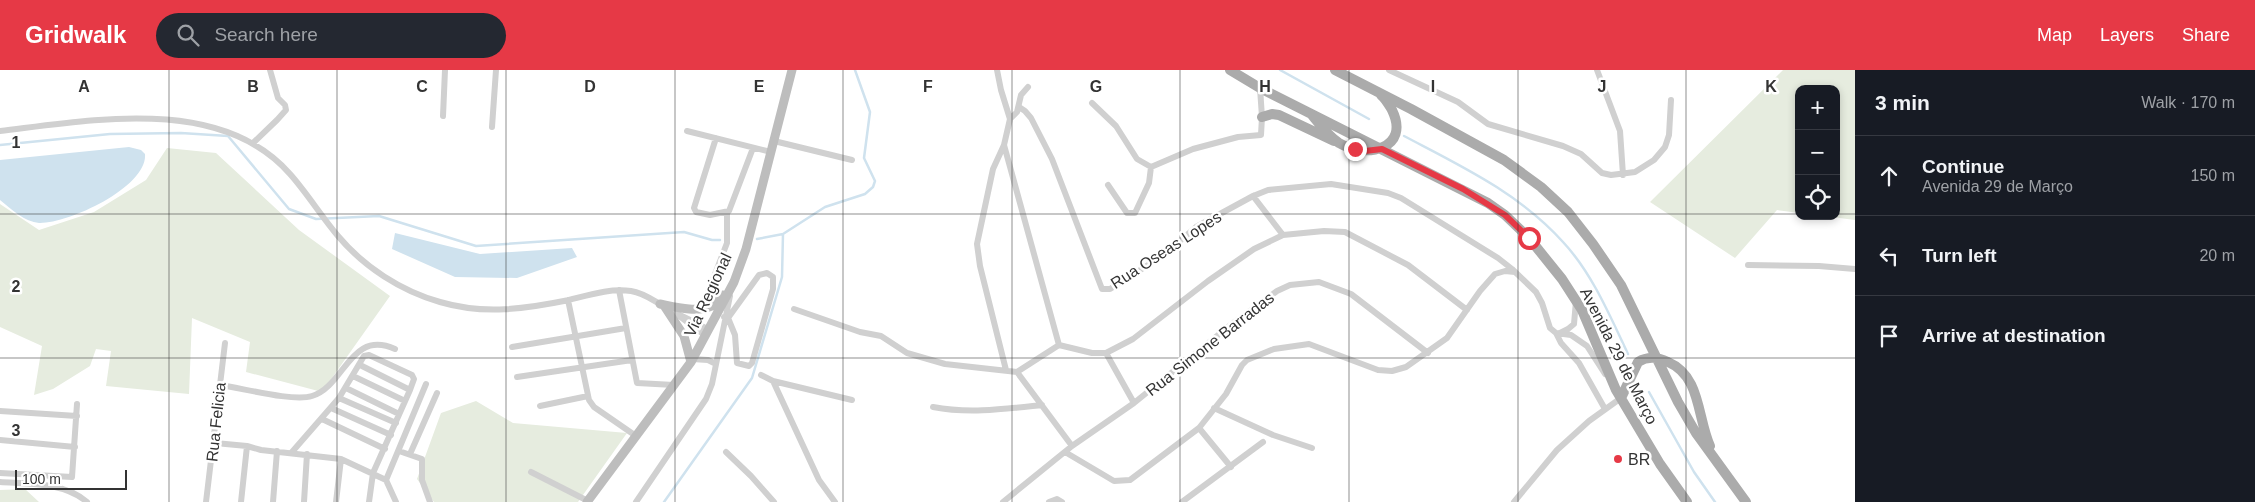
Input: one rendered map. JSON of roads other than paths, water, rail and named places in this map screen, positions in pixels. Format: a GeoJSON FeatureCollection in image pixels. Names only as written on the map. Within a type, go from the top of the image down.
{"type":"FeatureCollection","features":[{"type":"Feature","properties":{"kind":"main road","name":"Via Regional"},"geometry":{"type":"LineString","coordinates":[[588,501],[691,361],[732,285],[746,249],[792,70]]}},
{"type":"Feature","properties":{"kind":"main road","name":"Avenida 29 de Março"},"geometry":{"type":"LineString","coordinates":[[1230,70],[1260,88],[1463,189],[1505,215],[1541,252],[1576,300],[1618,394],[1660,464],[1687,502]]}},
{"type":"Feature","properties":{"kind":"main road","name":"Avenida 29 de Março"},"geometry":{"type":"LineString","coordinates":[[1335,70],[1369,86],[1504,160],[1541,187],[1568,212],[1621,285],[1687,418],[1720,468],[1746,502]]}},
{"type":"Feature","properties":{"kind":"main road"},"geometry":{"type":"LineString","coordinates":[[1262,117],[1272,114],[1279,115],[1322,137],[1355,149],[1365,151],[1382,149],[1395,136],[1395,116],[1384,97],[1369,86]]}},
{"type":"Feature","properties":{"kind":"main road"},"geometry":{"type":"LineString","coordinates":[[1310,112],[1337,142]]}},
{"type":"Feature","properties":{"kind":"main road"},"geometry":{"type":"LineString","coordinates":[[662,305],[702,308],[715,304],[732,285]]}},
{"type":"Feature","properties":{"kind":"main road"},"geometry":{"type":"LineString","coordinates":[[662,305],[684,336],[691,361]]}},
{"type":"Feature","properties":{"kind":"main road"},"geometry":{"type":"LineString","coordinates":[[1618,394],[1638,362],[1644,358],[1658,359],[1677,366],[1686,373],[1691,381],[1707,440],[1720,468]]}},
{"type":"Feature","properties":{"kind":"street"},"geometry":{"type":"LineString","coordinates":[[253,143],[286,110],[285,105],[278,98],[270,70]]}},
{"type":"Feature","properties":{"kind":"street"},"geometry":{"type":"LineString","coordinates":[[443,116],[445,70]]}},
{"type":"Feature","properties":{"kind":"street"},"geometry":{"type":"LineString","coordinates":[[492,126],[496,70]]}},
{"type":"Feature","properties":{"kind":"street"},"geometry":{"type":"LineString","coordinates":[[997,70],[1000,90],[1010,119]]}},
{"type":"Feature","properties":{"kind":"street"},"geometry":{"type":"LineString","coordinates":[[1389,70],[1458,102],[1488,124],[1563,146],[1580,154],[1602,173],[1623,174],[1635,172],[1654,160],[1665,147],[1669,136],[1671,100]]}},
{"type":"Feature","properties":{"kind":"street"},"geometry":{"type":"LineString","coordinates":[[1597,70],[1620,131],[1623,174]]}},
{"type":"Feature","properties":{"kind":"street"},"geometry":{"type":"LineString","coordinates":[[1006,370],[977,255],[977,244],[993,169],[1004,145],[1010,119],[1018,108],[1021,95],[1028,87]]}},
{"type":"Feature","properties":{"kind":"street"},"geometry":{"type":"LineString","coordinates":[[1151,167],[1193,149],[1238,137],[1261,135],[1260,88]]}},
{"type":"Feature","properties":{"kind":"street"},"geometry":{"type":"LineString","coordinates":[[1092,103],[1116,126],[1137,159],[1151,167]]}},
{"type":"Feature","properties":{"kind":"street","name":"Rua Oseas Lopes"},"geometry":{"type":"LineString","coordinates":[[1018,108],[1026,111],[1031,118],[1052,159],[1102,289],[1110,289],[1146,267],[1164,255],[1196,228],[1253,196],[1268,190],[1331,184],[1388,193],[1401,198],[1498,258],[1536,292],[1544,308],[1547,322],[1558,333],[1561,343],[1579,363],[1605,410]]}},
{"type":"Feature","properties":{"kind":"street"},"geometry":{"type":"LineString","coordinates":[[0,131],[84,121],[144,119],[182,122],[223,129],[253,143],[289,173],[350,250],[372,268],[408,290],[440,302],[477,310],[501,310],[619,290],[640,293],[707,333]]}},
{"type":"Feature","properties":{"kind":"street"},"geometry":{"type":"LineString","coordinates":[[687,131],[771,152]]}},
{"type":"Feature","properties":{"kind":"street"},"geometry":{"type":"LineString","coordinates":[[716,138],[694,208],[696,212],[710,215],[727,213],[731,209],[753,148]]}},
{"type":"Feature","properties":{"kind":"street"},"geometry":{"type":"LineString","coordinates":[[774,141],[852,160]]}},
{"type":"Feature","properties":{"kind":"street"},"geometry":{"type":"LineString","coordinates":[[1004,145],[1059,345]]}},
{"type":"Feature","properties":{"kind":"street"},"geometry":{"type":"LineString","coordinates":[[1108,184],[1126,213],[1135,213],[1149,183],[1151,167]]}},
{"type":"Feature","properties":{"kind":"street"},"geometry":{"type":"LineString","coordinates":[[1253,196],[1283,235]]}},
{"type":"Feature","properties":{"kind":"street"},"geometry":{"type":"LineString","coordinates":[[702,308],[727,243],[727,213]]}},
{"type":"Feature","properties":{"kind":"street"},"geometry":{"type":"LineString","coordinates":[[1017,372],[1059,345],[1092,353],[1106,353],[1133,339],[1254,248],[1283,235],[1324,231],[1346,232],[1408,265],[1467,310]]}},
{"type":"Feature","properties":{"kind":"street"},"geometry":{"type":"LineString","coordinates":[[1065,452],[1114,481],[1122,482],[1135,478],[1199,428],[1226,394],[1242,365],[1257,354],[1274,349],[1309,344],[1385,371],[1406,367],[1447,338],[1495,274],[1498,258]]}},
{"type":"Feature","properties":{"kind":"street"},"geometry":{"type":"LineString","coordinates":[[1748,265],[1819,266],[1855,270]]}},
{"type":"Feature","properties":{"kind":"street"},"geometry":{"type":"LineString","coordinates":[[1495,274],[1505,271],[1516,273]]}},
{"type":"Feature","properties":{"kind":"street"},"geometry":{"type":"LineString","coordinates":[[767,274],[773,277],[774,289],[752,363],[749,366],[737,363],[735,335],[726,318],[760,275],[767,274]]}},
{"type":"Feature","properties":{"kind":"street","name":"Rua Simone Barradas"},"geometry":{"type":"LineString","coordinates":[[1003,502],[1072,446],[1134,403],[1228,327],[1277,291],[1305,282],[1319,282],[1351,294],[1428,352]]}},
{"type":"Feature","properties":{"kind":"street"},"geometry":{"type":"LineString","coordinates":[[636,502],[700,412],[712,384],[732,285]]}},
{"type":"Feature","properties":{"kind":"street"},"geometry":{"type":"LineString","coordinates":[[619,290],[637,382],[674,385]]}},
{"type":"Feature","properties":{"kind":"street"},"geometry":{"type":"LineString","coordinates":[[568,300],[588,398],[594,407],[636,436]]}},
{"type":"Feature","properties":{"kind":"street"},"geometry":{"type":"LineString","coordinates":[[1558,333],[1568,330],[1574,324],[1576,300]]}},
{"type":"Feature","properties":{"kind":"street"},"geometry":{"type":"LineString","coordinates":[[794,309],[860,332],[881,336],[907,353],[945,364],[1017,372],[1072,446]]}},
{"type":"Feature","properties":{"kind":"street"},"geometry":{"type":"LineString","coordinates":[[512,348],[626,328]]}},
{"type":"Feature","properties":{"kind":"street"},"geometry":{"type":"LineString","coordinates":[[1514,502],[1557,450],[1605,410],[1618,394],[1587,346],[1573,336],[1558,333]]}},
{"type":"Feature","properties":{"kind":"street","name":"Rua Felicia"},"geometry":{"type":"LineString","coordinates":[[206,502],[225,343]]}},
{"type":"Feature","properties":{"kind":"street"},"geometry":{"type":"LineString","coordinates":[[220,385],[296,397],[312,396],[325,388],[363,348],[379,344],[395,349]]}},
{"type":"Feature","properties":{"kind":"street"},"geometry":{"type":"LineString","coordinates":[[1106,353],[1134,403]]}},
{"type":"Feature","properties":{"kind":"street"},"geometry":{"type":"LineString","coordinates":[[292,452],[339,398],[360,366],[364,356],[369,355],[412,376],[414,379],[396,424],[372,473],[369,502]]}},
{"type":"Feature","properties":{"kind":"street"},"geometry":{"type":"LineString","coordinates":[[517,377],[632,360]]}},
{"type":"Feature","properties":{"kind":"street"},"geometry":{"type":"LineString","coordinates":[[691,361],[708,360],[716,364]]}},
{"type":"Feature","properties":{"kind":"street"},"geometry":{"type":"LineString","coordinates":[[360,366],[410,390]]}},
{"type":"Feature","properties":{"kind":"street"},"geometry":{"type":"LineString","coordinates":[[761,375],[773,381],[852,400]]}},
{"type":"Feature","properties":{"kind":"street"},"geometry":{"type":"LineString","coordinates":[[353,376],[405,401]]}},
{"type":"Feature","properties":{"kind":"street"},"geometry":{"type":"LineString","coordinates":[[773,381],[819,480],[835,502]]}},
{"type":"Feature","properties":{"kind":"street"},"geometry":{"type":"LineString","coordinates":[[386,480],[426,384]]}},
{"type":"Feature","properties":{"kind":"street"},"geometry":{"type":"LineString","coordinates":[[346,388],[399,414]]}},
{"type":"Feature","properties":{"kind":"street"},"geometry":{"type":"LineString","coordinates":[[410,454],[437,393]]}},
{"type":"Feature","properties":{"kind":"street"},"geometry":{"type":"LineString","coordinates":[[339,398],[396,424]]}},
{"type":"Feature","properties":{"kind":"street"},"geometry":{"type":"LineString","coordinates":[[540,406],[588,398]]}},
{"type":"Feature","properties":{"kind":"street"},"geometry":{"type":"LineString","coordinates":[[0,473],[72,477],[77,404]]}},
{"type":"Feature","properties":{"kind":"street"},"geometry":{"type":"LineString","coordinates":[[933,407],[948,410],[985,411],[1042,405]]}},
{"type":"Feature","properties":{"kind":"street"},"geometry":{"type":"LineString","coordinates":[[331,408],[391,435]]}},
{"type":"Feature","properties":{"kind":"street"},"geometry":{"type":"LineString","coordinates":[[1214,408],[1273,435],[1312,448]]}},
{"type":"Feature","properties":{"kind":"street"},"geometry":{"type":"LineString","coordinates":[[0,411],[77,416]]}},
{"type":"Feature","properties":{"kind":"street"},"geometry":{"type":"LineString","coordinates":[[322,419],[385,449]]}},
{"type":"Feature","properties":{"kind":"street"},"geometry":{"type":"LineString","coordinates":[[1199,428],[1231,467]]}},
{"type":"Feature","properties":{"kind":"street"},"geometry":{"type":"LineString","coordinates":[[0,440],[75,447]]}},
{"type":"Feature","properties":{"kind":"street"},"geometry":{"type":"LineString","coordinates":[[1182,502],[1263,442]]}},
{"type":"Feature","properties":{"kind":"street"},"geometry":{"type":"LineString","coordinates":[[214,443],[247,446],[256,450],[292,452],[341,459],[386,480],[396,502]]}},
{"type":"Feature","properties":{"kind":"street"},"geometry":{"type":"LineString","coordinates":[[242,502],[247,446]]}},
{"type":"Feature","properties":{"kind":"street"},"geometry":{"type":"LineString","coordinates":[[399,451],[422,459],[422,480],[430,502]]}},
{"type":"Feature","properties":{"kind":"street"},"geometry":{"type":"LineString","coordinates":[[273,502],[277,452]]}},
{"type":"Feature","properties":{"kind":"street"},"geometry":{"type":"LineString","coordinates":[[726,452],[774,502]]}},
{"type":"Feature","properties":{"kind":"street"},"geometry":{"type":"LineString","coordinates":[[304,502],[307,454]]}},
{"type":"Feature","properties":{"kind":"street"},"geometry":{"type":"LineString","coordinates":[[336,502],[341,459]]}},
{"type":"Feature","properties":{"kind":"street"},"geometry":{"type":"LineString","coordinates":[[531,472],[588,501]]}},
{"type":"Feature","properties":{"kind":"street"},"geometry":{"type":"LineString","coordinates":[[0,482],[43,485],[66,490],[87,502]]}},
{"type":"Feature","properties":{"kind":"street"},"geometry":{"type":"LineString","coordinates":[[1049,502],[1057,499],[1062,502]]}},
{"type":"Feature","properties":{"kind":"water"},"geometry":{"type":"Polygon","coordinates":[[[129,147],[141,150],[145,154],[142,166],[134,179],[120,191],[86,210],[52,222],[39,223],[23,218],[0,200],[0,160],[129,147]]]}},
{"type":"Feature","properties":{"kind":"water"},"geometry":{"type":"Polygon","coordinates":[[[395,233],[480,254],[572,248],[577,257],[517,278],[455,277],[392,249],[395,233]]]}},
{"type":"Feature","properties":{"kind":"waterway"},"geometry":{"type":"LineString","coordinates":[[757,239],[783,234],[825,207],[865,194],[873,187],[875,181],[864,158],[870,112],[855,70]]}},
{"type":"Feature","properties":{"kind":"waterway"},"geometry":{"type":"LineString","coordinates":[[1280,70],[1369,119]]}},
{"type":"Feature","properties":{"kind":"waterway"},"geometry":{"type":"LineString","coordinates":[[0,145],[110,134],[181,133],[228,136],[289,209],[316,219],[379,216],[476,246],[684,232],[712,240],[720,240]]}},
{"type":"Feature","properties":{"kind":"waterway"},"geometry":{"type":"LineString","coordinates":[[1404,136],[1488,182],[1528,209],[1546,225],[1573,254],[1592,281],[1628,354]]}},
{"type":"Feature","properties":{"kind":"waterway"},"geometry":{"type":"LineString","coordinates":[[664,502],[752,378],[782,277],[783,234]]}},
{"type":"Feature","properties":{"kind":"waterway"},"geometry":{"type":"LineString","coordinates":[[1649,392],[1694,472],[1715,502]]}},
{"type":"Feature","properties":{"kind":"place","name":"BR"},"geometry":{"type":"Point","coordinates":[1618,459]}}]}
